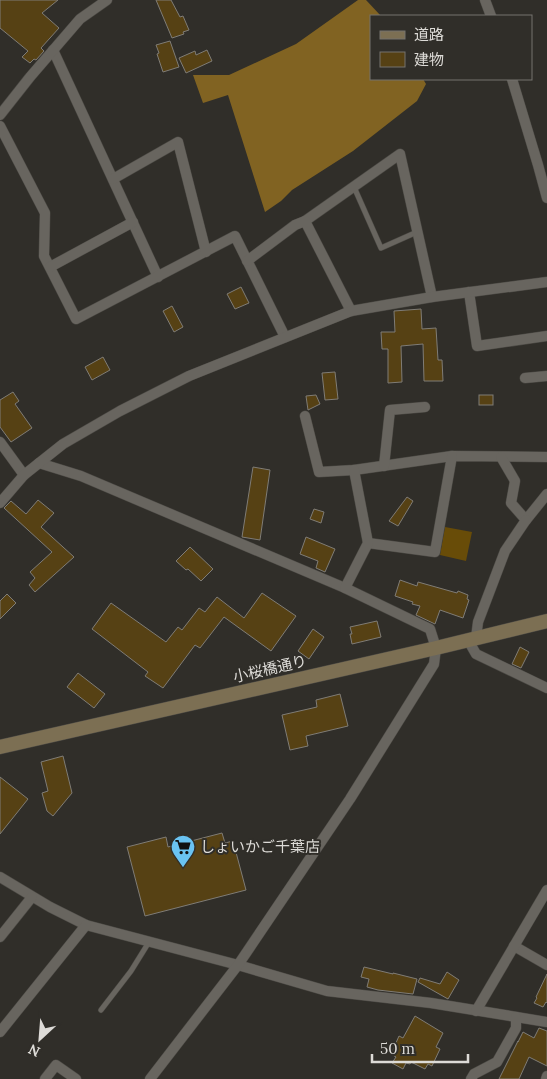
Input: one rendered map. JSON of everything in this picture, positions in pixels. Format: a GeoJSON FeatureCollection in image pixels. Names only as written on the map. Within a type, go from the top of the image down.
{"type":"FeatureCollection","features":[{"type":"Feature","properties":{"kind":"street"},"geometry":{"type":"LineString","coordinates":[[0,115],[80,19],[107,0]]}},
{"type":"Feature","properties":{"kind":"street"},"geometry":{"type":"LineString","coordinates":[[485,0],[490,15]]}},
{"type":"Feature","properties":{"kind":"street"},"geometry":{"type":"LineString","coordinates":[[53,50],[158,277]]}},
{"type":"Feature","properties":{"kind":"street"},"geometry":{"type":"LineString","coordinates":[[512,80],[547,198]]}},
{"type":"Feature","properties":{"kind":"street"},"geometry":{"type":"LineString","coordinates":[[0,126],[45,213],[44,256],[76,319],[235,236],[285,337]]}},
{"type":"Feature","properties":{"kind":"street"},"geometry":{"type":"LineString","coordinates":[[113,179],[178,142],[206,252]]}},
{"type":"Feature","properties":{"kind":"street"},"geometry":{"type":"LineString","coordinates":[[247,261],[295,225],[305,221],[400,154],[432,297]]}},
{"type":"Feature","properties":{"kind":"street"},"geometry":{"type":"LineString","coordinates":[[305,221],[351,311]]}},
{"type":"Feature","properties":{"kind":"street"},"geometry":{"type":"LineString","coordinates":[[50,267],[133,222]]}},
{"type":"Feature","properties":{"kind":"street"},"geometry":{"type":"LineString","coordinates":[[0,503],[24,475],[71,439],[120,411],[189,376],[285,337],[351,311],[432,297],[547,282]]}},
{"type":"Feature","properties":{"kind":"street"},"geometry":{"type":"LineString","coordinates":[[469,292],[477,346],[547,336]]}},
{"type":"Feature","properties":{"kind":"street"},"geometry":{"type":"LineString","coordinates":[[525,378],[547,376]]}},
{"type":"Feature","properties":{"kind":"street"},"geometry":{"type":"LineString","coordinates":[[384,466],[390,410],[425,407]]}},
{"type":"Feature","properties":{"kind":"street"},"geometry":{"type":"LineString","coordinates":[[305,416],[319,472],[354,470],[452,456],[547,457]]}},
{"type":"Feature","properties":{"kind":"street"},"geometry":{"type":"LineString","coordinates":[[0,442],[24,475]]}},
{"type":"Feature","properties":{"kind":"street"},"geometry":{"type":"LineString","coordinates":[[368,543],[435,552],[452,456]]}},
{"type":"Feature","properties":{"kind":"street"},"geometry":{"type":"LineString","coordinates":[[501,457],[515,481],[511,503],[526,520]]}},
{"type":"Feature","properties":{"kind":"street"},"geometry":{"type":"LineString","coordinates":[[39,463],[81,476],[345,588],[430,629],[436,648],[434,664],[350,799],[238,965],[150,1079]]}},
{"type":"Feature","properties":{"kind":"street"},"geometry":{"type":"LineString","coordinates":[[345,588],[368,543],[354,470]]}},
{"type":"Feature","properties":{"kind":"street"},"geometry":{"type":"LineString","coordinates":[[547,494],[505,551],[472,640],[476,654],[547,688]]}},
{"type":"Feature","properties":{"kind":"street","name":"小桜橋通り"},"geometry":{"type":"LineString","coordinates":[[0,746],[472,640],[547,621]]}},
{"type":"Feature","properties":{"kind":"street"},"geometry":{"type":"LineString","coordinates":[[0,877],[32,897],[86,925],[328,991],[431,1003],[547,1022]]}},
{"type":"Feature","properties":{"kind":"street"},"geometry":{"type":"LineString","coordinates":[[476,1011],[547,890]]}},
{"type":"Feature","properties":{"kind":"street"},"geometry":{"type":"LineString","coordinates":[[0,937],[32,897]]}},
{"type":"Feature","properties":{"kind":"street"},"geometry":{"type":"LineString","coordinates":[[0,1032],[86,925]]}},
{"type":"Feature","properties":{"kind":"street"},"geometry":{"type":"LineString","coordinates":[[514,946],[547,965]]}},
{"type":"Feature","properties":{"kind":"street"},"geometry":{"type":"LineString","coordinates":[[471,1079],[474,1074],[496,1062],[516,1028],[516,1017]]}},
{"type":"Feature","properties":{"kind":"street"},"geometry":{"type":"LineString","coordinates":[[45,1079],[56,1065],[76,1079]]}},
{"type":"Feature","properties":{"kind":"lane"},"geometry":{"type":"LineString","coordinates":[[354,187],[381,248],[418,232]]}},
{"type":"Feature","properties":{"kind":"lane"},"geometry":{"type":"LineString","coordinates":[[101,1010],[132,971],[149,942]]}},
{"type":"Feature","properties":{"kind":"shaded area"},"geometry":{"type":"Polygon","coordinates":[[[358,0],[366,0],[380,15],[370,15],[370,80],[424,80],[426,84],[417,101],[353,151],[292,190],[281,201],[265,212],[228,95],[203,103],[193,75],[229,75],[296,44],[358,0]]]}},
{"type":"Feature","properties":{"kind":"shaded area"},"geometry":{"type":"Polygon","coordinates":[[[445,527],[472,532],[466,561],[440,555],[445,527]]]}},
{"type":"Feature","properties":{"kind":"building"},"geometry":{"type":"Polygon","coordinates":[[[0,0],[58,0],[42,13],[59,28],[41,48],[44,51],[36,60],[34,59],[30,63],[22,57],[28,51],[0,28],[0,0]]]}},
{"type":"Feature","properties":{"kind":"building"},"geometry":{"type":"Polygon","coordinates":[[[156,0],[171,0],[180,17],[183,16],[189,30],[172,38],[156,0]]]}},
{"type":"Feature","properties":{"kind":"building"},"geometry":{"type":"Polygon","coordinates":[[[170,41],[179,67],[163,72],[156,45],[170,41]]]}},
{"type":"Feature","properties":{"kind":"building"},"geometry":{"type":"Polygon","coordinates":[[[207,50],[212,61],[186,73],[179,58],[195,51],[196,55],[207,50]]]}},
{"type":"Feature","properties":{"kind":"building"},"geometry":{"type":"Polygon","coordinates":[[[241,287],[249,303],[235,309],[227,294],[241,287]]]}},
{"type":"Feature","properties":{"kind":"building"},"geometry":{"type":"Polygon","coordinates":[[[172,306],[183,327],[174,332],[163,311],[172,306]]]}},
{"type":"Feature","properties":{"kind":"building"},"geometry":{"type":"Polygon","coordinates":[[[421,309],[422,329],[436,328],[438,360],[442,360],[443,381],[424,381],[423,344],[401,346],[402,382],[388,383],[388,349],[382,349],[381,332],[395,332],[394,311],[421,309]]]}},
{"type":"Feature","properties":{"kind":"building"},"geometry":{"type":"Polygon","coordinates":[[[103,357],[110,370],[92,380],[85,367],[103,357]]]}},
{"type":"Feature","properties":{"kind":"building"},"geometry":{"type":"Polygon","coordinates":[[[335,372],[338,399],[325,400],[322,373],[335,372]]]}},
{"type":"Feature","properties":{"kind":"building"},"geometry":{"type":"Polygon","coordinates":[[[13,392],[19,401],[15,404],[32,428],[11,442],[0,427],[0,400],[13,392]]]}},
{"type":"Feature","properties":{"kind":"building"},"geometry":{"type":"Polygon","coordinates":[[[316,395],[320,404],[308,410],[306,396],[316,395]]]}},
{"type":"Feature","properties":{"kind":"building"},"geometry":{"type":"Polygon","coordinates":[[[479,395],[493,395],[493,405],[479,405],[479,395]]]}},
{"type":"Feature","properties":{"kind":"building"},"geometry":{"type":"Polygon","coordinates":[[[253,467],[270,470],[260,540],[242,537],[253,467]]]}},
{"type":"Feature","properties":{"kind":"building"},"geometry":{"type":"Polygon","coordinates":[[[407,497],[413,501],[398,526],[389,521],[407,497]]]}},
{"type":"Feature","properties":{"kind":"building"},"geometry":{"type":"Polygon","coordinates":[[[38,500],[54,513],[41,527],[74,557],[35,592],[29,585],[35,578],[30,572],[52,552],[4,508],[11,501],[26,514],[38,500]]]}},
{"type":"Feature","properties":{"kind":"building"},"geometry":{"type":"Polygon","coordinates":[[[314,509],[324,512],[321,523],[310,519],[314,509]]]}},
{"type":"Feature","properties":{"kind":"building"},"geometry":{"type":"Polygon","coordinates":[[[306,537],[335,549],[325,572],[316,568],[318,561],[300,554],[306,537]]]}},
{"type":"Feature","properties":{"kind":"building"},"geometry":{"type":"Polygon","coordinates":[[[190,547],[213,569],[201,581],[176,561],[190,547]]]}},
{"type":"Feature","properties":{"kind":"building"},"geometry":{"type":"Polygon","coordinates":[[[400,580],[417,586],[418,582],[468,595],[467,599],[469,600],[463,618],[440,610],[435,624],[416,615],[420,606],[395,596],[400,580]]]}},
{"type":"Feature","properties":{"kind":"building"},"geometry":{"type":"Polygon","coordinates":[[[262,593],[296,616],[271,651],[224,617],[200,648],[195,645],[163,688],[145,676],[148,672],[92,629],[111,603],[166,642],[178,627],[182,630],[199,608],[205,612],[217,597],[244,618],[262,593]]]}},
{"type":"Feature","properties":{"kind":"building"},"geometry":{"type":"Polygon","coordinates":[[[7,594],[16,603],[0,619],[0,601],[7,594]]]}},
{"type":"Feature","properties":{"kind":"building"},"geometry":{"type":"Polygon","coordinates":[[[377,621],[381,637],[352,644],[350,627],[377,621]]]}},
{"type":"Feature","properties":{"kind":"building"},"geometry":{"type":"Polygon","coordinates":[[[313,629],[324,637],[309,659],[298,651],[313,629]]]}},
{"type":"Feature","properties":{"kind":"building"},"geometry":{"type":"Polygon","coordinates":[[[520,647],[529,652],[521,668],[512,664],[520,647]]]}},
{"type":"Feature","properties":{"kind":"building"},"geometry":{"type":"Polygon","coordinates":[[[78,673],[105,694],[94,708],[67,687],[78,673]]]}},
{"type":"Feature","properties":{"kind":"building"},"geometry":{"type":"Polygon","coordinates":[[[340,694],[348,726],[306,736],[308,746],[290,750],[282,715],[317,707],[316,700],[340,694]]]}},
{"type":"Feature","properties":{"kind":"building"},"geometry":{"type":"Polygon","coordinates":[[[63,756],[72,793],[53,816],[47,811],[42,793],[48,791],[41,762],[63,756]]]}},
{"type":"Feature","properties":{"kind":"building"},"geometry":{"type":"Polygon","coordinates":[[[0,777],[28,799],[0,834],[0,777]]]}},
{"type":"Feature","properties":{"kind":"building"},"geometry":{"type":"Polygon","coordinates":[[[222,833],[225,843],[233,841],[246,890],[145,916],[127,847],[166,837],[168,847],[222,833]]]}},
{"type":"Feature","properties":{"kind":"building"},"geometry":{"type":"Polygon","coordinates":[[[364,967],[417,979],[413,994],[367,987],[369,979],[361,977],[364,967]]]}},
{"type":"Feature","properties":{"kind":"building"},"geometry":{"type":"Polygon","coordinates":[[[447,972],[459,980],[448,999],[418,982],[420,978],[440,984],[447,972]]]}},
{"type":"Feature","properties":{"kind":"building"},"geometry":{"type":"Polygon","coordinates":[[[547,974],[547,1003],[543,1007],[534,1003],[547,974]]]}},
{"type":"Feature","properties":{"kind":"building"},"geometry":{"type":"Polygon","coordinates":[[[415,1016],[443,1033],[436,1047],[440,1049],[432,1066],[428,1064],[425,1069],[411,1062],[410,1064],[406,1063],[403,1069],[392,1063],[396,1057],[391,1054],[399,1036],[403,1038],[415,1016]]]}},
{"type":"Feature","properties":{"kind":"building"},"geometry":{"type":"Polygon","coordinates":[[[539,1028],[547,1031],[547,1066],[529,1057],[519,1079],[499,1079],[523,1032],[534,1038],[539,1028]]]}},
{"type":"Feature","properties":{"kind":"place","name":"しょいかご千葉店"},"geometry":{"type":"Point","coordinates":[183,868]}}]}
